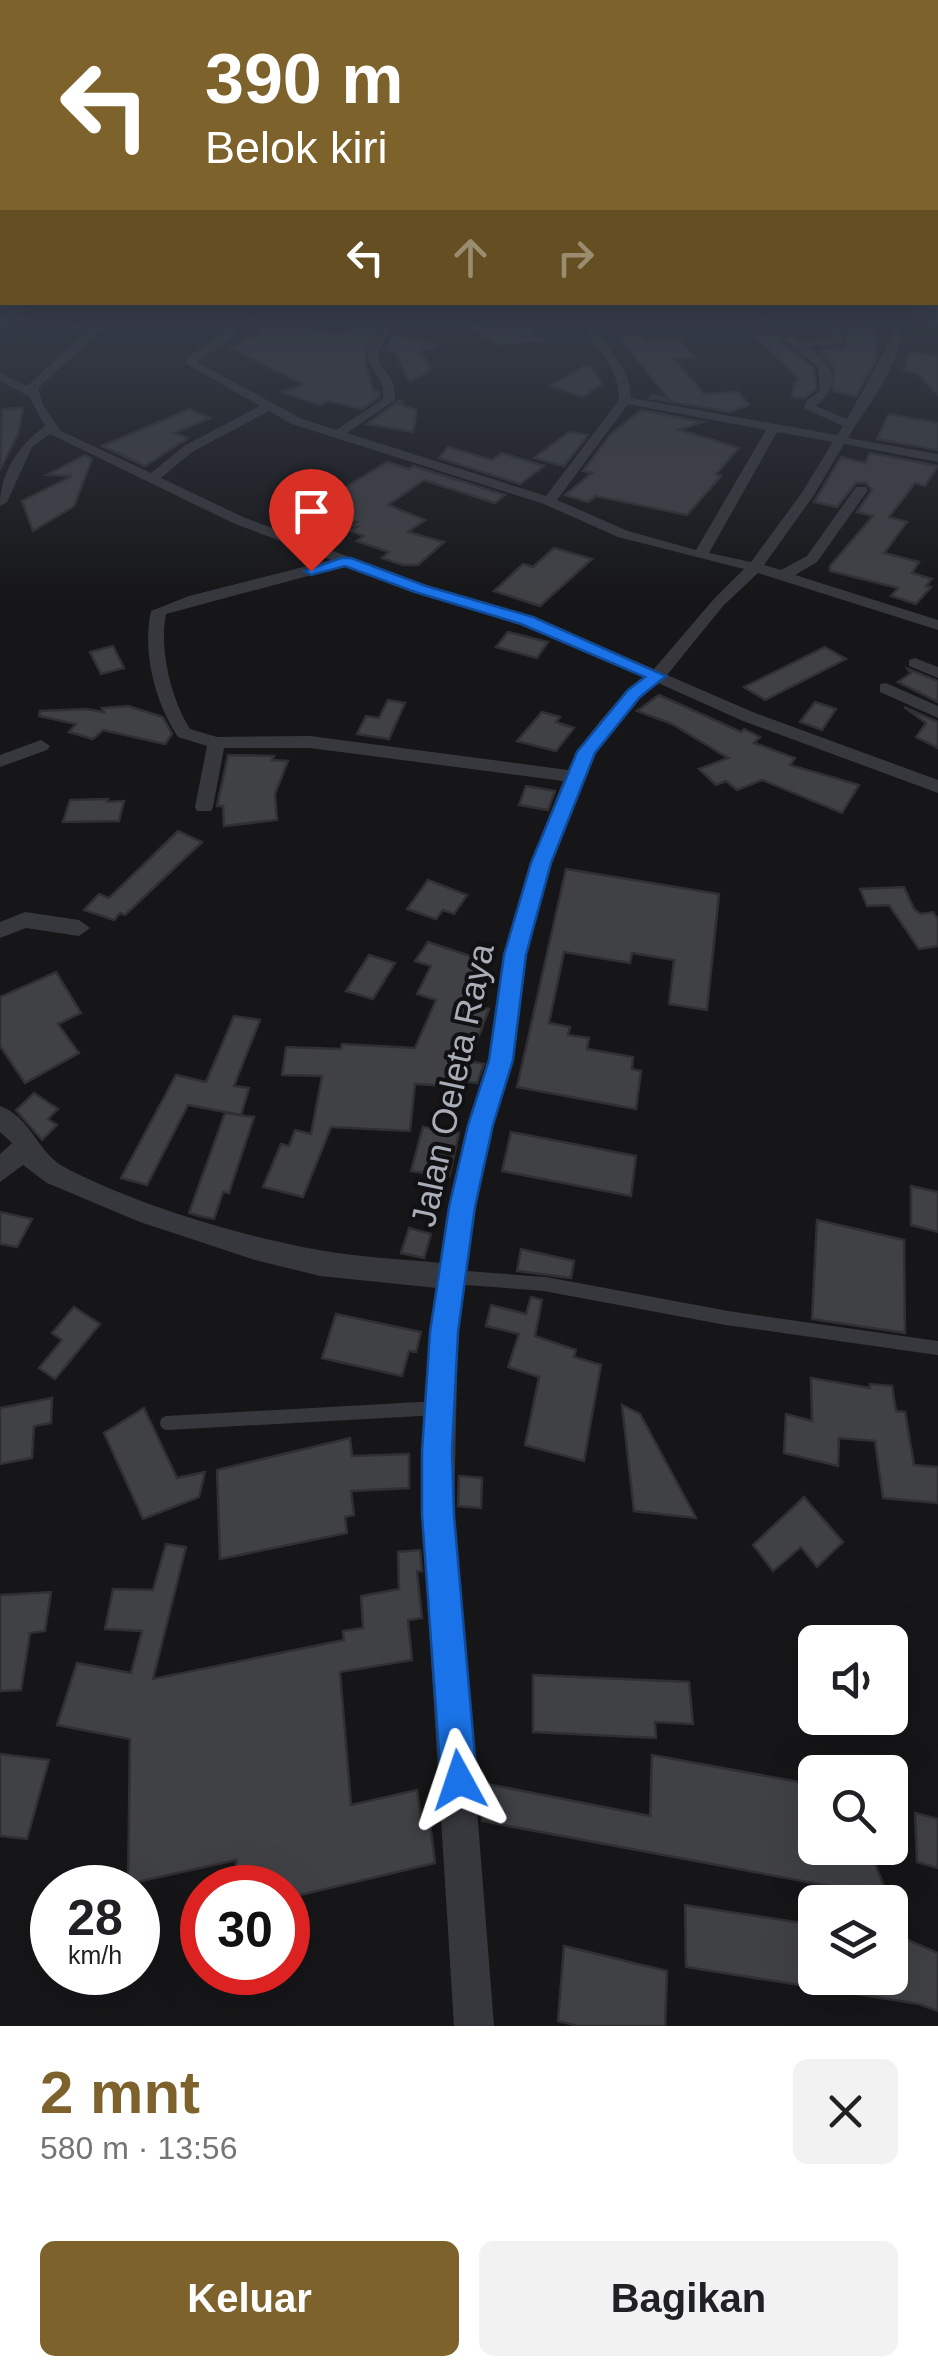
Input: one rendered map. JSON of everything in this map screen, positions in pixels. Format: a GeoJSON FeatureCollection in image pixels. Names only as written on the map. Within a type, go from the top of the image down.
{"type":"FeatureCollection","features":[{"type":"Feature","properties":{"kind":"street"},"geometry":{"type":"LineString","coordinates":[[41,411],[50,428],[238,520],[420,589],[527,620],[789,733],[938,787]]}},
{"type":"Feature","properties":{"kind":"street"},"geometry":{"type":"LineString","coordinates":[[152,479],[188,449],[261,411]]}},
{"type":"Feature","properties":{"kind":"street"},"geometry":{"type":"LineString","coordinates":[[273,411],[549,501],[596,523],[938,625]]}},
{"type":"Feature","properties":{"kind":"street"},"geometry":{"type":"LineString","coordinates":[[339,433],[373,411]]}},
{"type":"Feature","properties":{"kind":"street"},"geometry":{"type":"LineString","coordinates":[[549,501],[617,411]]}},
{"type":"Feature","properties":{"kind":"street"},"geometry":{"type":"LineString","coordinates":[[685,411],[938,458]]}},
{"type":"Feature","properties":{"kind":"street"},"geometry":{"type":"LineString","coordinates":[[816,411],[851,426]]}},
{"type":"Feature","properties":{"kind":"street","name":"Jalan Oeleta Raya"},"geometry":{"type":"LineString","coordinates":[[474,2026],[438,1515],[437,1451],[444,1332],[452,1277],[469,1174],[501,1060],[515,955],[541,863],[574,777],[597,737],[754,567],[808,495],[859,411]]}},
{"type":"Feature","properties":{"kind":"street"},"geometry":{"type":"LineString","coordinates":[[700,555],[744,486],[774,426]]}},
{"type":"Feature","properties":{"kind":"street"},"geometry":{"type":"LineString","coordinates":[[0,502],[27,445],[50,428]]}},
{"type":"Feature","properties":{"kind":"street"},"geometry":{"type":"LineString","coordinates":[[784,576],[812,559],[860,490]]}},
{"type":"Feature","properties":{"kind":"street"},"geometry":{"type":"LineString","coordinates":[[346,562],[194,598],[160,611],[156,644],[178,726],[193,738],[216,743],[310,742],[574,777]]}},
{"type":"Feature","properties":{"kind":"street"},"geometry":{"type":"LineString","coordinates":[[915,664],[938,674]]}},
{"type":"Feature","properties":{"kind":"street"},"geometry":{"type":"LineString","coordinates":[[886,688],[938,713]]}},
{"type":"Feature","properties":{"kind":"street"},"geometry":{"type":"LineString","coordinates":[[204,807],[216,743]]}},
{"type":"Feature","properties":{"kind":"street"},"geometry":{"type":"LineString","coordinates":[[0,761],[41,746]]}},
{"type":"Feature","properties":{"kind":"street"},"geometry":{"type":"LineString","coordinates":[[0,930],[24,920],[79,928]]}},
{"type":"Feature","properties":{"kind":"street"},"geometry":{"type":"LineString","coordinates":[[0,1116],[28,1143],[34,1160],[56,1175],[149,1214],[255,1248],[320,1263],[452,1277]]}},
{"type":"Feature","properties":{"kind":"street"},"geometry":{"type":"LineString","coordinates":[[0,1146],[28,1143]]}},
{"type":"Feature","properties":{"kind":"street"},"geometry":{"type":"LineString","coordinates":[[0,1171],[28,1143]]}},
{"type":"Feature","properties":{"kind":"lane"},"geometry":{"type":"LineString","coordinates":[[452,1277],[545,1284],[726,1318],[938,1348]]}},
{"type":"Feature","properties":{"kind":"lane"},"geometry":{"type":"LineString","coordinates":[[167,1423],[442,1407]]}},
{"type":"Feature","properties":{"kind":"building"},"geometry":{"type":"Polygon","coordinates":[[[2,411],[23,411],[18,434],[0,470],[2,411]]]}},
{"type":"Feature","properties":{"kind":"building"},"geometry":{"type":"Polygon","coordinates":[[[185,411],[210,418],[174,433],[188,438],[145,466],[102,446],[185,411]]]}},
{"type":"Feature","properties":{"kind":"building"},"geometry":{"type":"Polygon","coordinates":[[[385,411],[417,411],[413,432],[367,424],[385,411]]]}},
{"type":"Feature","properties":{"kind":"building"},"geometry":{"type":"Polygon","coordinates":[[[644,411],[702,422],[679,430],[739,448],[687,515],[596,496],[588,502],[565,495],[592,473],[583,471],[611,434],[644,411]]]}},
{"type":"Feature","properties":{"kind":"building"},"geometry":{"type":"Polygon","coordinates":[[[889,414],[938,423],[938,450],[877,439],[889,414]]]}},
{"type":"Feature","properties":{"kind":"building"},"geometry":{"type":"Polygon","coordinates":[[[569,432],[588,435],[564,466],[534,458],[569,432]]]}},
{"type":"Feature","properties":{"kind":"building"},"geometry":{"type":"Polygon","coordinates":[[[448,447],[492,460],[502,453],[544,466],[520,484],[439,458],[448,447]]]}},
{"type":"Feature","properties":{"kind":"building"},"geometry":{"type":"Polygon","coordinates":[[[870,453],[938,466],[925,486],[915,483],[889,517],[907,522],[884,553],[919,562],[912,573],[932,579],[926,586],[931,587],[916,604],[891,596],[898,588],[830,571],[830,566],[873,516],[857,512],[872,490],[866,483],[856,483],[837,507],[814,502],[841,457],[865,463],[870,453]]]}},
{"type":"Feature","properties":{"kind":"building"},"geometry":{"type":"Polygon","coordinates":[[[85,455],[92,459],[74,506],[33,531],[22,501],[72,476],[47,475],[85,455]]]}},
{"type":"Feature","properties":{"kind":"building"},"geometry":{"type":"Polygon","coordinates":[[[387,462],[409,469],[413,466],[505,495],[495,503],[424,480],[388,505],[425,520],[408,532],[444,542],[418,565],[403,565],[382,558],[389,552],[357,541],[364,536],[351,531],[357,522],[313,507],[387,462]]]}},
{"type":"Feature","properties":{"kind":"building"},"geometry":{"type":"Polygon","coordinates":[[[554,548],[592,559],[540,606],[494,591],[523,564],[533,567],[554,548]]]}},
{"type":"Feature","properties":{"kind":"building"},"geometry":{"type":"Polygon","coordinates":[[[508,632],[548,642],[537,658],[496,647],[508,632]]]}},
{"type":"Feature","properties":{"kind":"building"},"geometry":{"type":"Polygon","coordinates":[[[113,646],[124,668],[101,674],[90,652],[113,646]]]}},
{"type":"Feature","properties":{"kind":"building"},"geometry":{"type":"Polygon","coordinates":[[[825,647],[846,659],[765,700],[744,687],[825,647]]]}},
{"type":"Feature","properties":{"kind":"building"},"geometry":{"type":"Polygon","coordinates":[[[908,669],[938,681],[938,702],[898,682],[911,673],[908,669]]]}},
{"type":"Feature","properties":{"kind":"building"},"geometry":{"type":"Polygon","coordinates":[[[659,695],[760,737],[754,743],[795,758],[790,765],[859,785],[842,813],[762,780],[737,790],[726,781],[716,785],[699,769],[728,758],[672,724],[637,711],[659,695]]]}},
{"type":"Feature","properties":{"kind":"building"},"geometry":{"type":"Polygon","coordinates":[[[388,700],[405,703],[389,739],[357,734],[366,716],[379,718],[388,700]]]}},
{"type":"Feature","properties":{"kind":"building"},"geometry":{"type":"Polygon","coordinates":[[[815,702],[836,709],[822,730],[800,722],[815,702]]]}},
{"type":"Feature","properties":{"kind":"building"},"geometry":{"type":"Polygon","coordinates":[[[128,706],[163,717],[172,734],[165,744],[103,730],[93,739],[69,732],[76,724],[39,716],[40,711],[104,712],[102,708],[128,706]]]}},
{"type":"Feature","properties":{"kind":"building"},"geometry":{"type":"Polygon","coordinates":[[[904,707],[938,722],[938,748],[916,737],[926,723],[904,707]]]}},
{"type":"Feature","properties":{"kind":"building"},"geometry":{"type":"Polygon","coordinates":[[[542,712],[560,717],[556,722],[574,728],[556,751],[517,741],[542,712]]]}},
{"type":"Feature","properties":{"kind":"building"},"geometry":{"type":"Polygon","coordinates":[[[228,755],[274,756],[272,760],[288,761],[275,794],[277,820],[224,826],[223,806],[217,806],[228,755]]]}},
{"type":"Feature","properties":{"kind":"building"},"geometry":{"type":"Polygon","coordinates":[[[526,786],[555,791],[548,810],[519,805],[526,786]]]}},
{"type":"Feature","properties":{"kind":"building"},"geometry":{"type":"Polygon","coordinates":[[[108,799],[107,802],[124,801],[119,821],[63,822],[70,800],[108,799]]]}},
{"type":"Feature","properties":{"kind":"building"},"geometry":{"type":"Polygon","coordinates":[[[178,831],[202,842],[125,915],[120,913],[114,920],[84,910],[99,894],[109,898],[178,831]]]}},
{"type":"Feature","properties":{"kind":"building"},"geometry":{"type":"Polygon","coordinates":[[[566,869],[719,894],[707,1010],[669,1004],[674,960],[632,953],[630,963],[564,952],[549,1023],[570,1027],[568,1035],[589,1038],[587,1049],[633,1057],[632,1069],[641,1071],[636,1109],[517,1087],[566,869]]]}},
{"type":"Feature","properties":{"kind":"building"},"geometry":{"type":"Polygon","coordinates":[[[428,880],[467,895],[454,914],[443,910],[436,919],[407,909],[428,880]]]}},
{"type":"Feature","properties":{"kind":"building"},"geometry":{"type":"Polygon","coordinates":[[[904,887],[914,909],[921,914],[933,912],[938,919],[938,946],[919,949],[889,905],[867,906],[860,889],[904,887]]]}},
{"type":"Feature","properties":{"kind":"building"},"geometry":{"type":"Polygon","coordinates":[[[428,942],[482,960],[461,1003],[489,1009],[469,1061],[484,1064],[477,1083],[448,1079],[448,1086],[415,1084],[410,1131],[331,1127],[303,1197],[263,1187],[281,1144],[289,1146],[295,1130],[311,1134],[322,1076],[282,1075],[286,1047],[341,1049],[342,1044],[415,1048],[436,1000],[417,994],[431,966],[415,961],[428,942]]]}},
{"type":"Feature","properties":{"kind":"building"},"geometry":{"type":"Polygon","coordinates":[[[369,955],[395,963],[373,999],[346,991],[369,955]]]}},
{"type":"Feature","properties":{"kind":"building"},"geometry":{"type":"Polygon","coordinates":[[[56,972],[81,1013],[58,1024],[79,1053],[25,1083],[0,1046],[0,997],[56,972]]]}},
{"type":"Feature","properties":{"kind":"building"},"geometry":{"type":"Polygon","coordinates":[[[234,1016],[260,1020],[234,1086],[249,1088],[241,1115],[188,1105],[147,1185],[121,1178],[176,1075],[206,1082],[234,1016]]]}},
{"type":"Feature","properties":{"kind":"building"},"geometry":{"type":"Polygon","coordinates":[[[34,1093],[58,1109],[48,1119],[57,1125],[42,1140],[16,1110],[34,1093]]]}},
{"type":"Feature","properties":{"kind":"building"},"geometry":{"type":"Polygon","coordinates":[[[225,1113],[254,1117],[229,1193],[223,1192],[214,1219],[189,1213],[225,1113]]]}},
{"type":"Feature","properties":{"kind":"building"},"geometry":{"type":"Polygon","coordinates":[[[423,1127],[459,1133],[449,1177],[411,1171],[423,1127]]]}},
{"type":"Feature","properties":{"kind":"building"},"geometry":{"type":"Polygon","coordinates":[[[511,1132],[636,1156],[631,1196],[502,1171],[511,1132]]]}},
{"type":"Feature","properties":{"kind":"building"},"geometry":{"type":"Polygon","coordinates":[[[911,1186],[938,1192],[938,1232],[911,1225],[911,1186]]]}},
{"type":"Feature","properties":{"kind":"building"},"geometry":{"type":"Polygon","coordinates":[[[0,1212],[32,1219],[17,1247],[0,1244],[0,1212]]]}},
{"type":"Feature","properties":{"kind":"building"},"geometry":{"type":"Polygon","coordinates":[[[817,1220],[904,1240],[905,1333],[812,1319],[817,1220]]]}},
{"type":"Feature","properties":{"kind":"building"},"geometry":{"type":"Polygon","coordinates":[[[409,1228],[431,1234],[424,1258],[401,1253],[409,1228]]]}},
{"type":"Feature","properties":{"kind":"building"},"geometry":{"type":"Polygon","coordinates":[[[521,1249],[574,1261],[571,1278],[517,1271],[521,1249]]]}},
{"type":"Feature","properties":{"kind":"building"},"geometry":{"type":"Polygon","coordinates":[[[531,1297],[542,1300],[535,1336],[576,1350],[574,1357],[601,1365],[584,1461],[525,1445],[539,1377],[508,1367],[519,1334],[486,1326],[491,1305],[526,1314],[531,1297]]]}},
{"type":"Feature","properties":{"kind":"building"},"geometry":{"type":"Polygon","coordinates":[[[74,1307],[100,1324],[55,1379],[39,1368],[62,1340],[52,1333],[74,1307]]]}},
{"type":"Feature","properties":{"kind":"building"},"geometry":{"type":"Polygon","coordinates":[[[336,1314],[421,1332],[416,1352],[409,1351],[402,1376],[322,1358],[336,1314]]]}},
{"type":"Feature","properties":{"kind":"building"},"geometry":{"type":"Polygon","coordinates":[[[811,1378],[870,1388],[870,1384],[892,1386],[896,1411],[905,1412],[914,1465],[938,1467],[938,1503],[883,1498],[875,1441],[839,1438],[838,1466],[784,1453],[786,1414],[812,1421],[811,1378]]]}},
{"type":"Feature","properties":{"kind":"building"},"geometry":{"type":"Polygon","coordinates":[[[52,1398],[51,1423],[34,1426],[32,1458],[0,1464],[0,1408],[52,1398]]]}},
{"type":"Feature","properties":{"kind":"building"},"geometry":{"type":"Polygon","coordinates":[[[622,1405],[640,1414],[696,1518],[634,1511],[622,1405]]]}},
{"type":"Feature","properties":{"kind":"building"},"geometry":{"type":"Polygon","coordinates":[[[144,1408],[177,1478],[205,1472],[199,1497],[143,1519],[104,1433],[144,1408]]]}},
{"type":"Feature","properties":{"kind":"building"},"geometry":{"type":"Polygon","coordinates":[[[350,1438],[352,1456],[409,1454],[409,1488],[351,1491],[354,1515],[345,1517],[347,1533],[220,1559],[217,1470],[350,1438]]]}},
{"type":"Feature","properties":{"kind":"building"},"geometry":{"type":"Polygon","coordinates":[[[459,1476],[482,1478],[481,1508],[458,1506],[459,1476]]]}},
{"type":"Feature","properties":{"kind":"building"},"geometry":{"type":"Polygon","coordinates":[[[804,1497],[843,1542],[817,1567],[801,1547],[773,1571],[753,1545],[804,1497]]]}},
{"type":"Feature","properties":{"kind":"building"},"geometry":{"type":"Polygon","coordinates":[[[166,1544],[186,1547],[153,1679],[344,1640],[343,1631],[363,1628],[361,1596],[399,1589],[398,1552],[420,1550],[422,1571],[417,1571],[422,1618],[408,1620],[412,1660],[340,1672],[351,1805],[417,1790],[421,1818],[429,1815],[435,1863],[310,1893],[310,1865],[236,1865],[236,1860],[180,1865],[180,1872],[160,1877],[160,1865],[128,1865],[130,1739],[57,1725],[77,1663],[131,1673],[142,1631],[105,1629],[113,1589],[153,1590],[166,1544]]]}},
{"type":"Feature","properties":{"kind":"building"},"geometry":{"type":"Polygon","coordinates":[[[51,1592],[45,1631],[30,1633],[21,1690],[0,1691],[0,1595],[51,1592]]]}},
{"type":"Feature","properties":{"kind":"building"},"geometry":{"type":"Polygon","coordinates":[[[533,1675],[689,1682],[693,1724],[655,1722],[656,1738],[533,1732],[533,1675]]]}},
{"type":"Feature","properties":{"kind":"building"},"geometry":{"type":"Polygon","coordinates":[[[0,1754],[49,1760],[27,1839],[0,1836],[0,1754]]]}},
{"type":"Feature","properties":{"kind":"building"},"geometry":{"type":"Polygon","coordinates":[[[652,1755],[798,1782],[798,1865],[876,1865],[883,1885],[824,1885],[482,1821],[482,1783],[650,1816],[652,1755]]]}},
{"type":"Feature","properties":{"kind":"building"},"geometry":{"type":"Polygon","coordinates":[[[915,1813],[938,1819],[938,1868],[917,1862],[915,1813]]]}},
{"type":"Feature","properties":{"kind":"building"},"geometry":{"type":"Polygon","coordinates":[[[685,1905],[798,1922],[798,1985],[686,1967],[685,1905]]]}},
{"type":"Feature","properties":{"kind":"building"},"geometry":{"type":"Polygon","coordinates":[[[908,1940],[938,1953],[938,2011],[862,1995],[908,1995],[908,1940]]]}},
{"type":"Feature","properties":{"kind":"building"},"geometry":{"type":"Polygon","coordinates":[[[564,1946],[667,1971],[665,2026],[578,2026],[558,2021],[564,1946]]]}},
{"type":"Feature","properties":{"kind":"route"},"geometry":{"type":"LineString","coordinates":[[311,571],[346,562],[420,589],[527,620],[657,676],[634,694],[586,752],[541,863],[515,955],[501,1060],[480,1125],[462,1207],[444,1332],[437,1451],[438,1515],[459,1780]]}}]}
